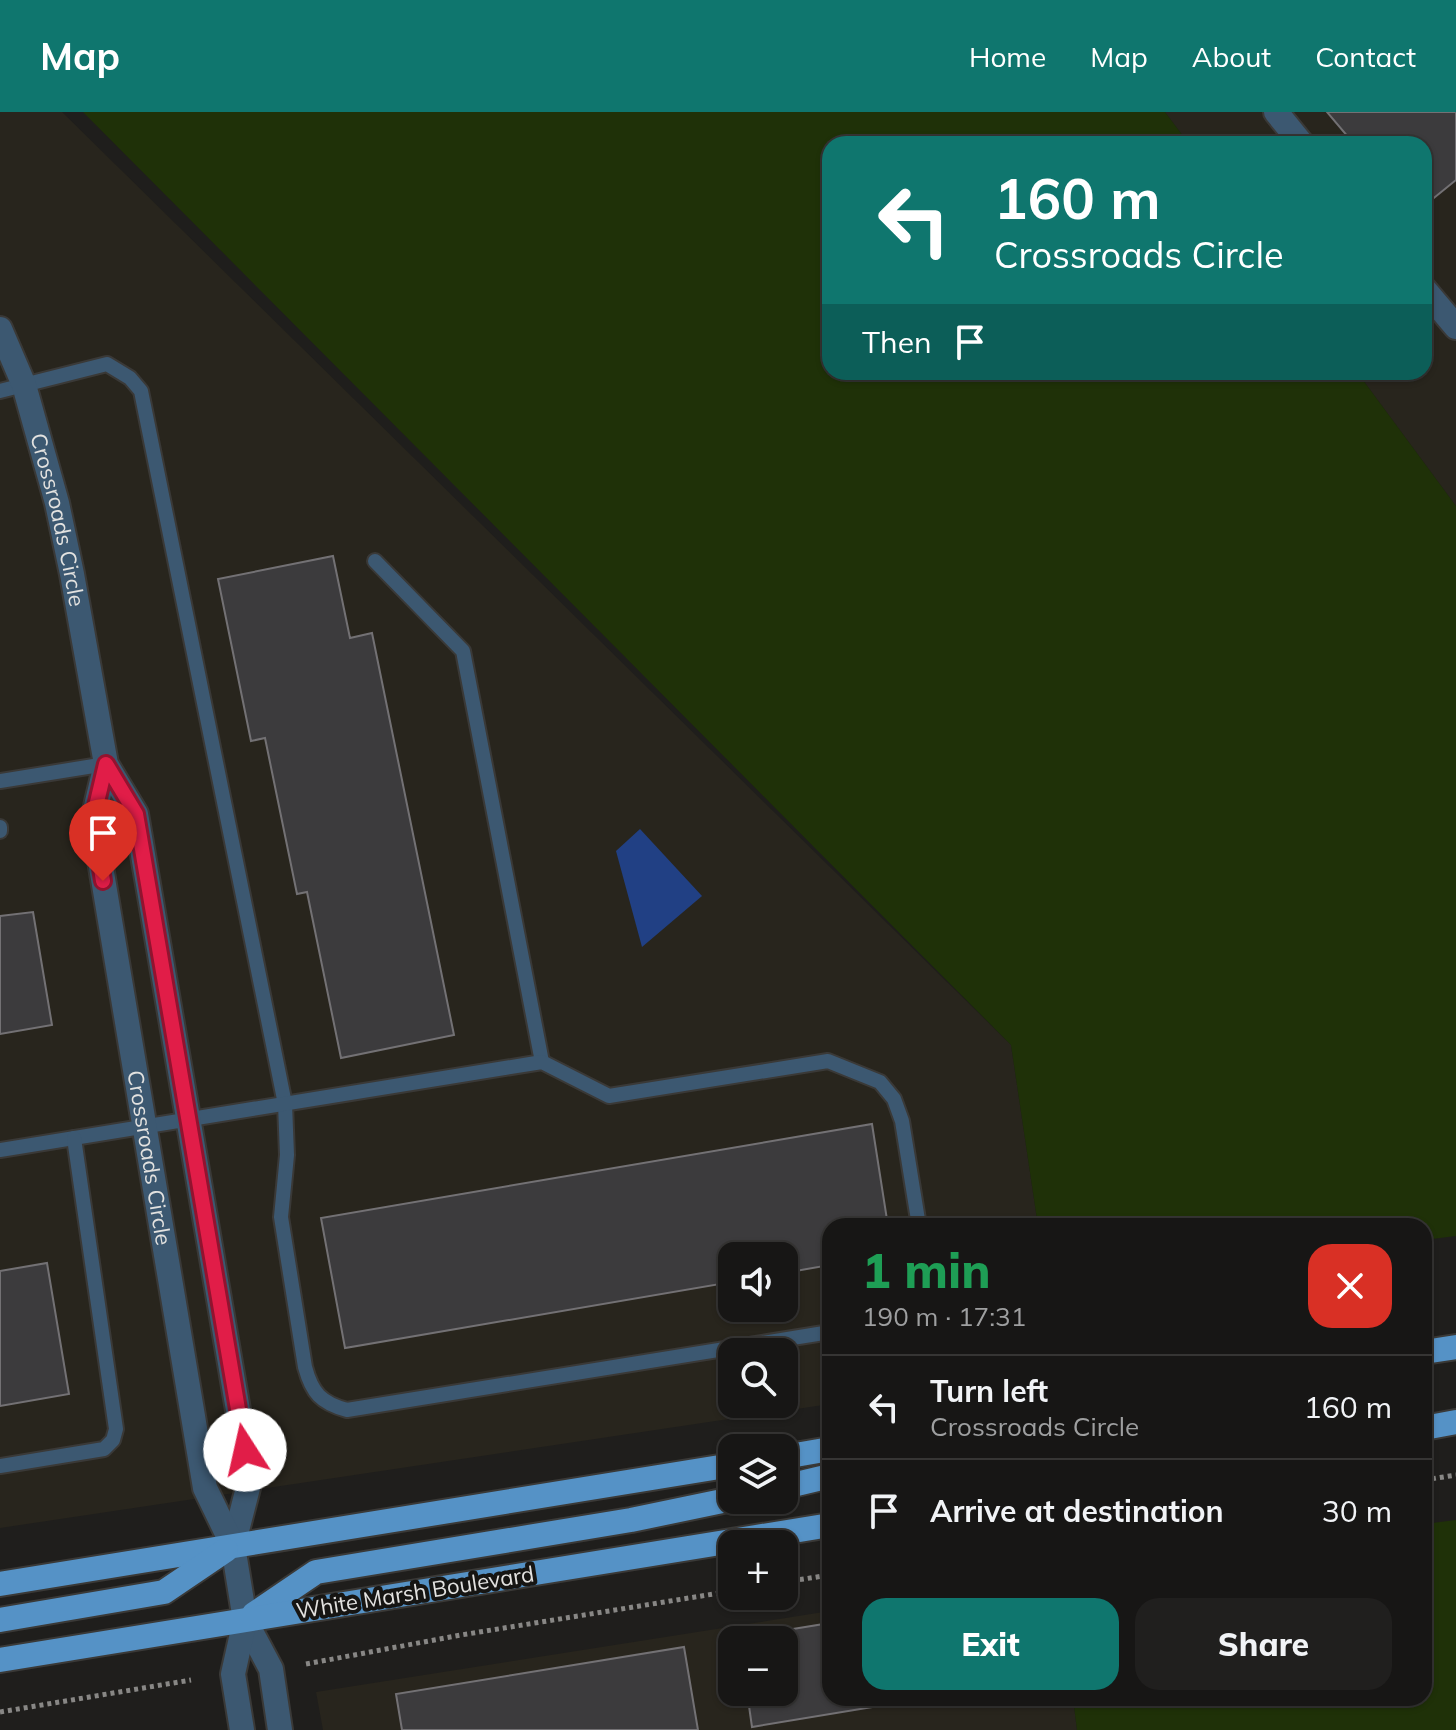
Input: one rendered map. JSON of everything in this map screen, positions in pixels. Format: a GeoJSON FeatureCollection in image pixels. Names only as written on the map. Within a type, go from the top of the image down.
{"type":"FeatureCollection","features":[{"type":"Feature","properties":{"kind":"main road"},"geometry":{"type":"LineString","coordinates":[[1432,1351],[1456,1347]]}},
{"type":"Feature","properties":{"kind":"main road"},"geometry":{"type":"LineString","coordinates":[[1432,1426],[1456,1422]]}},
{"type":"Feature","properties":{"kind":"main road"},"geometry":{"type":"LineString","coordinates":[[798,1455],[822,1450]]}},
{"type":"Feature","properties":{"kind":"main road"},"geometry":{"type":"LineString","coordinates":[[0,1584],[718,1467]]}},
{"type":"Feature","properties":{"kind":"main road"},"geometry":{"type":"LineString","coordinates":[[798,1484],[822,1478]]}},
{"type":"Feature","properties":{"kind":"main road"},"geometry":{"type":"LineString","coordinates":[[245,1620],[316,1572],[631,1520],[718,1502]]}},
{"type":"Feature","properties":{"kind":"main road","name":"White Marsh Boulevard"},"geometry":{"type":"LineString","coordinates":[[0,1660],[822,1526]]}},
{"type":"Feature","properties":{"kind":"main road"},"geometry":{"type":"LineString","coordinates":[[0,1620],[164,1592],[233,1546]]}},
{"type":"Feature","properties":{"kind":"street"},"geometry":{"type":"LineString","coordinates":[[1276,112],[1296,136]]}},
{"type":"Feature","properties":{"kind":"street"},"geometry":{"type":"LineString","coordinates":[[1432,298],[1456,327]]}},
{"type":"Feature","properties":{"kind":"street","name":"Crossroads Circle"},"geometry":{"type":"LineString","coordinates":[[0,329],[12,388],[53,488],[72,574],[106,764],[136,814],[250,1480],[233,1546]]}},
{"type":"Feature","properties":{"kind":"street","name":"Crossroads Circle"},"geometry":{"type":"LineString","coordinates":[[106,764],[93,819],[205,1488],[233,1546],[245,1620],[271,1669],[280,1730]]}},
{"type":"Feature","properties":{"kind":"street","name":"Crossroads Circle"},"geometry":{"type":"LineString","coordinates":[[242,1730],[233,1674],[245,1620]]}},
{"type":"Feature","properties":{"kind":"lane"},"geometry":{"type":"LineString","coordinates":[[12,388],[107,364],[130,378],[141,391],[285,1104],[287,1155],[281,1217],[307,1376],[317,1398],[330,1406],[347,1410],[822,1333]]}},
{"type":"Feature","properties":{"kind":"lane"},"geometry":{"type":"LineString","coordinates":[[375,561],[463,651],[542,1062]]}},
{"type":"Feature","properties":{"kind":"lane"},"geometry":{"type":"LineString","coordinates":[[0,781],[106,764]]}},
{"type":"Feature","properties":{"kind":"lane"},"geometry":{"type":"LineString","coordinates":[[0,1150],[542,1062],[609,1096],[828,1061],[880,1082],[894,1099],[902,1121],[918,1218]]}},
{"type":"Feature","properties":{"kind":"lane"},"geometry":{"type":"LineString","coordinates":[[0,1466],[104,1449],[113,1440],[116,1429],[74,1138]]}},
{"type":"Feature","properties":{"kind":"path"},"geometry":{"type":"LineString","coordinates":[[1432,1479],[1456,1475]]}},
{"type":"Feature","properties":{"kind":"path"},"geometry":{"type":"LineString","coordinates":[[798,1580],[822,1576]]}},
{"type":"Feature","properties":{"kind":"path"},"geometry":{"type":"LineString","coordinates":[[306,1664],[718,1593]]}},
{"type":"Feature","properties":{"kind":"path"},"geometry":{"type":"LineString","coordinates":[[0,1712],[191,1680]]}},
{"type":"Feature","properties":{"kind":"shaded area"},"geometry":{"type":"Polygon","coordinates":[[[0,112],[62,112],[1011,1045],[1037,1218],[822,1218],[822,1405],[798,1409],[798,1338],[718,1338],[718,1418],[736,1418],[0,1528],[0,112]]]}},
{"type":"Feature","properties":{"kind":"shaded area"},"geometry":{"type":"Polygon","coordinates":[[[1165,112],[1456,112],[1456,506],[1363,380],[1432,380],[1432,136],[1183,136],[1165,112]]]}},
{"type":"Feature","properties":{"kind":"shaded area"},"geometry":{"type":"Polygon","coordinates":[[[822,1612],[822,1706],[1074,1706],[1077,1730],[323,1730],[316,1692],[718,1629],[718,1706],[798,1706],[798,1626],[735,1626],[822,1612]]]}},
{"type":"Feature","properties":{"kind":"green space"},"geometry":{"type":"Polygon","coordinates":[[[83,112],[1165,112],[1183,136],[822,136],[822,380],[1363,380],[1456,506],[1456,1236],[1432,1239],[1432,1218],[1037,1218],[1011,1045],[83,112]]]}},
{"type":"Feature","properties":{"kind":"green space"},"geometry":{"type":"Polygon","coordinates":[[[1456,1520],[1456,1730],[1077,1730],[1074,1706],[1432,1706],[1432,1523],[1456,1520]]]}},
{"type":"Feature","properties":{"kind":"water"},"geometry":{"type":"Polygon","coordinates":[[[640,829],[702,896],[642,947],[616,851],[640,829]]]}},
{"type":"Feature","properties":{"kind":"building"},"geometry":{"type":"Polygon","coordinates":[[[1327,112],[1456,112],[1456,180],[1432,200],[1432,136],[1347,136],[1327,112]]]}},
{"type":"Feature","properties":{"kind":"building"},"geometry":{"type":"Polygon","coordinates":[[[333,556],[350,638],[372,633],[454,1035],[341,1058],[307,892],[297,894],[265,738],[251,741],[218,579],[333,556]]]}},
{"type":"Feature","properties":{"kind":"building"},"geometry":{"type":"Polygon","coordinates":[[[33,912],[52,1025],[0,1034],[0,916],[33,912]]]}},
{"type":"Feature","properties":{"kind":"building"},"geometry":{"type":"Polygon","coordinates":[[[872,1124],[887,1218],[822,1218],[822,1266],[798,1271],[798,1242],[718,1242],[718,1284],[345,1348],[321,1218],[872,1124]]]}},
{"type":"Feature","properties":{"kind":"building"},"geometry":{"type":"Polygon","coordinates":[[[47,1263],[69,1394],[0,1406],[0,1271],[47,1263]]]}},
{"type":"Feature","properties":{"kind":"building"},"geometry":{"type":"Polygon","coordinates":[[[822,1624],[822,1706],[879,1706],[752,1727],[749,1706],[798,1706],[798,1628],[822,1624]]]}},
{"type":"Feature","properties":{"kind":"building"},"geometry":{"type":"Polygon","coordinates":[[[684,1647],[698,1730],[402,1730],[396,1694],[684,1647]]]}},
{"type":"Feature","properties":{"kind":"route"},"geometry":{"type":"LineString","coordinates":[[103,881],[93,819],[106,764],[136,814],[245,1450]]}}]}
